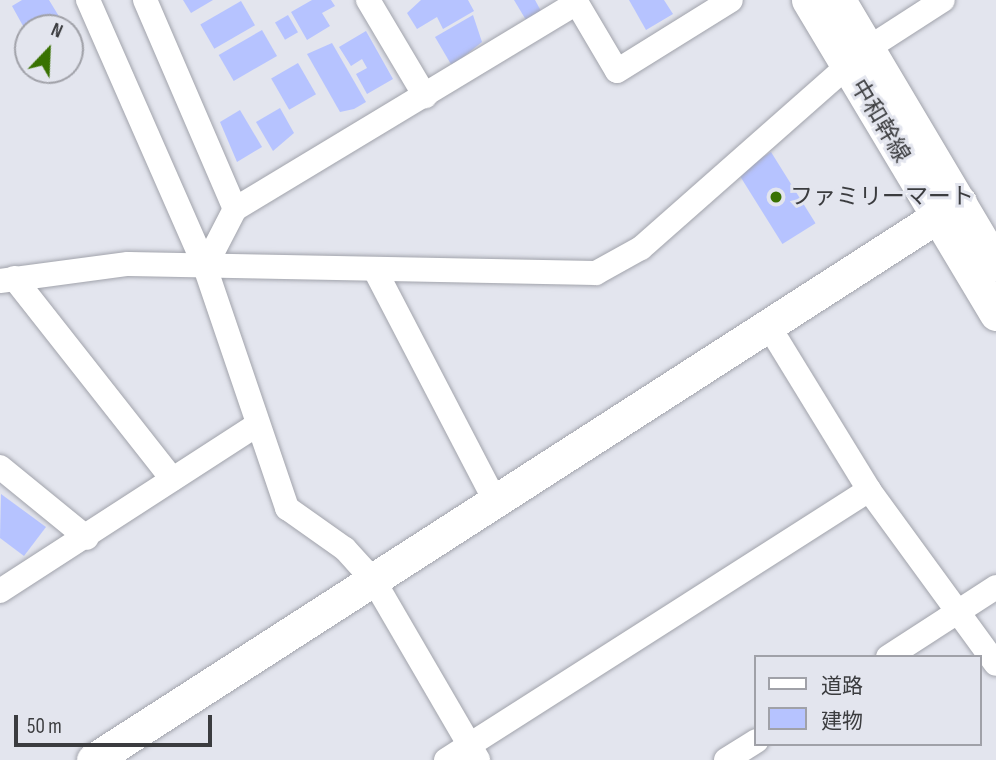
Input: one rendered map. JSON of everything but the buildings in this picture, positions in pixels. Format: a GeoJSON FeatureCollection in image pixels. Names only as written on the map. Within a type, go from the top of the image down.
{"type":"FeatureCollection","features":[{"type":"Feature","properties":{"kind":"street"},"geometry":{"type":"LineString","coordinates":[[88,0],[205,267],[287,508],[345,549],[374,581],[474,752]]}},
{"type":"Feature","properties":{"kind":"street"},"geometry":{"type":"LineString","coordinates":[[145,0],[234,209]]}},
{"type":"Feature","properties":{"kind":"street"},"geometry":{"type":"LineString","coordinates":[[368,0],[425,96]]}},
{"type":"Feature","properties":{"kind":"street"},"geometry":{"type":"LineString","coordinates":[[205,267],[234,209],[425,96],[576,1],[617,71],[731,0]]}},
{"type":"Feature","properties":{"kind":"street","name":"中和幹線"},"geometry":{"type":"LineString","coordinates":[[808,0],[857,58],[949,209],[996,314]]}},
{"type":"Feature","properties":{"kind":"street","name":"中和幹線"},"geometry":{"type":"LineString","coordinates":[[839,0],[857,58]]}},
{"type":"Feature","properties":{"kind":"street"},"geometry":{"type":"LineString","coordinates":[[7,279],[128,264],[376,272],[596,273],[641,248],[857,58],[943,0]]}},
{"type":"Feature","properties":{"kind":"street"},"geometry":{"type":"LineString","coordinates":[[93,760],[949,209]]}},
{"type":"Feature","properties":{"kind":"street","name":"中和幹線"},"geometry":{"type":"LineString","coordinates":[[949,209],[996,264]]}},
{"type":"Feature","properties":{"kind":"street"},"geometry":{"type":"LineString","coordinates":[[376,272],[496,503]]}},
{"type":"Feature","properties":{"kind":"street"},"geometry":{"type":"LineString","coordinates":[[7,279],[172,479]]}},
{"type":"Feature","properties":{"kind":"street"},"geometry":{"type":"LineString","coordinates":[[768,325],[869,490],[996,664]]}},
{"type":"Feature","properties":{"kind":"street"},"geometry":{"type":"LineString","coordinates":[[0,591],[87,538],[258,424]]}},
{"type":"Feature","properties":{"kind":"street"},"geometry":{"type":"LineString","coordinates":[[0,467],[87,538]]}},
{"type":"Feature","properties":{"kind":"street"},"geometry":{"type":"LineString","coordinates":[[446,760],[474,752],[869,490]]}},
{"type":"Feature","properties":{"kind":"street"},"geometry":{"type":"LineString","coordinates":[[891,655],[996,587]]}},
{"type":"Feature","properties":{"kind":"street"},"geometry":{"type":"LineString","coordinates":[[726,760],[754,742]]}},
{"type":"Feature","properties":{"kind":"place","name":"ファミリーマート"},"geometry":{"type":"Point","coordinates":[776,197]}}]}
